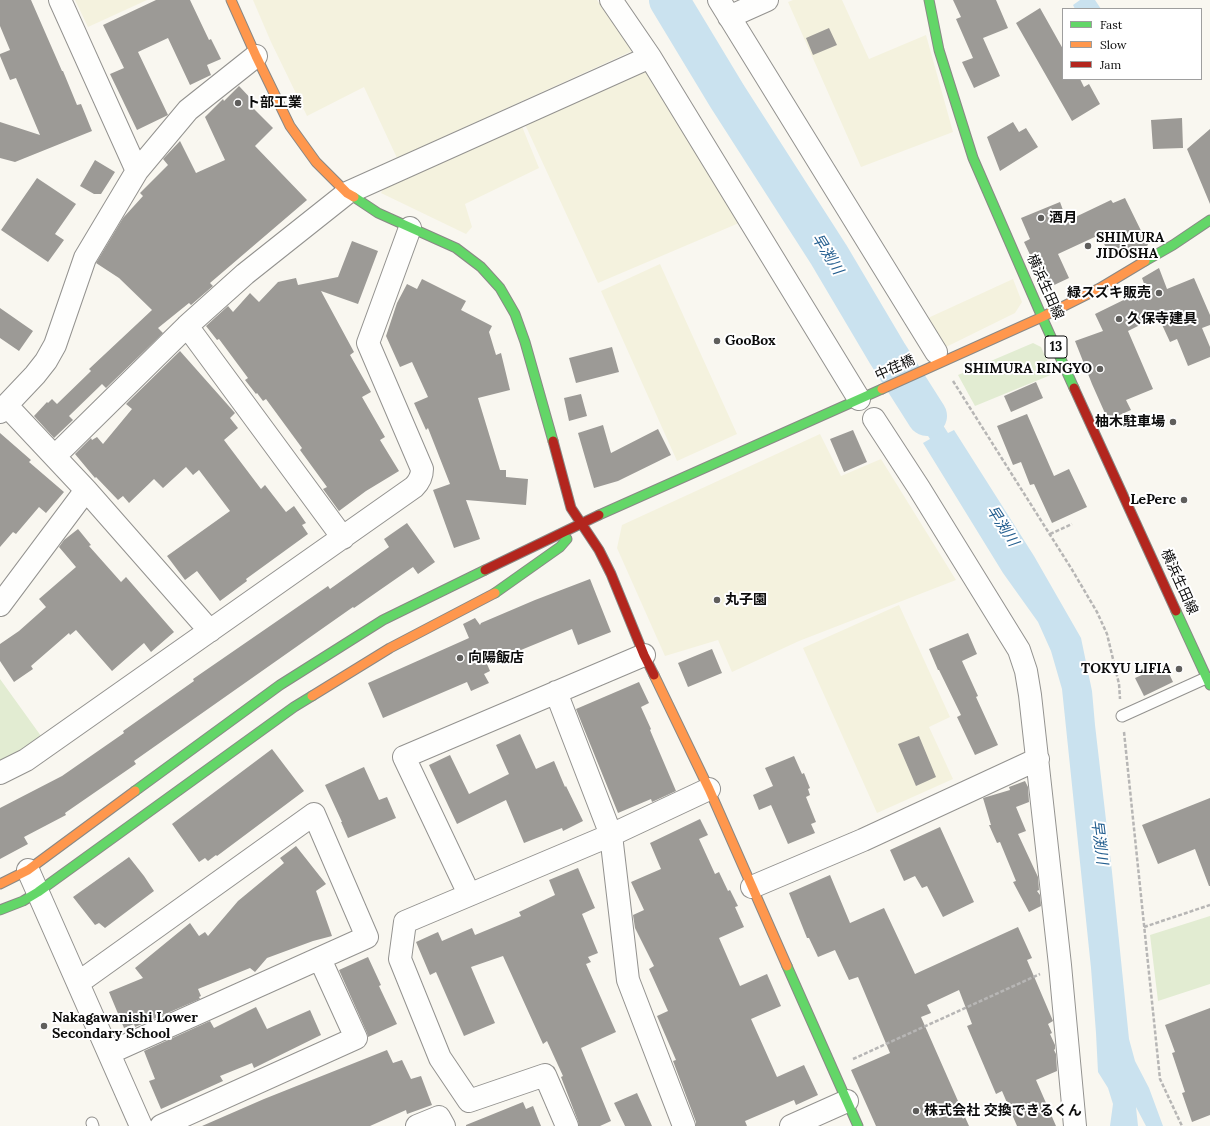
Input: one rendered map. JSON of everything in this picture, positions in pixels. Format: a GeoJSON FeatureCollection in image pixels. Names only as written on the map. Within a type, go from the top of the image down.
{"type":"FeatureCollection","features":[{"type":"Feature","properties":{"kind":"street"},"geometry":{"type":"LineString","coordinates":[[60,0],[137,171]]}},
{"type":"Feature","properties":{"kind":"street"},"geometry":{"type":"LineString","coordinates":[[231,0],[290,126],[302,145],[316,162],[347,193],[378,212],[456,248],[481,268],[500,288],[515,314],[525,342],[571,508],[599,550],[611,574],[644,655],[709,790],[858,1126]]}},
{"type":"Feature","properties":{"kind":"street"},"geometry":{"type":"LineString","coordinates":[[611,0],[650,57],[859,399]]}},
{"type":"Feature","properties":{"kind":"street"},"geometry":{"type":"LineString","coordinates":[[767,0],[724,8],[939,357]]}},
{"type":"Feature","properties":{"kind":"street","name":"横浜生田線"},"geometry":{"type":"LineString","coordinates":[[929,0],[939,50],[973,158],[1042,316],[1208,681]]}},
{"type":"Feature","properties":{"kind":"street"},"geometry":{"type":"LineString","coordinates":[[210,631],[55,456],[3,409],[46,361],[55,345],[85,258],[137,171],[188,110],[256,56]]}},
{"type":"Feature","properties":{"kind":"street"},"geometry":{"type":"LineString","coordinates":[[55,456],[187,326],[245,274],[347,193],[650,57]]}},
{"type":"Feature","properties":{"kind":"street","name":"中荏橋"},"geometry":{"type":"LineString","coordinates":[[0,884],[28,870],[267,695],[331,652],[383,620],[581,523],[859,399],[939,357],[1042,316],[1107,284],[1173,245],[1210,220]]}},
{"type":"Feature","properties":{"kind":"street"},"geometry":{"type":"LineString","coordinates":[[0,774],[26,760],[418,484],[422,474],[422,469],[368,343],[410,228]]}},
{"type":"Feature","properties":{"kind":"street"},"geometry":{"type":"LineString","coordinates":[[187,326],[343,538]]}},
{"type":"Feature","properties":{"kind":"street"},"geometry":{"type":"LineString","coordinates":[[874,419],[1019,650],[1026,671],[1038,759],[1060,965],[1075,1126]]}},
{"type":"Feature","properties":{"kind":"street"},"geometry":{"type":"LineString","coordinates":[[0,605],[86,490]]}},
{"type":"Feature","properties":{"kind":"street"},"geometry":{"type":"LineString","coordinates":[[0,910],[22,901],[38,892],[300,704],[342,677],[390,648],[492,595],[560,547],[581,523]]}},
{"type":"Feature","properties":{"kind":"street"},"geometry":{"type":"LineString","coordinates":[[469,894],[404,757],[644,655]]}},
{"type":"Feature","properties":{"kind":"street"},"geometry":{"type":"LineString","coordinates":[[556,692],[610,835],[628,980],[684,1126]]}},
{"type":"Feature","properties":{"kind":"street"},"geometry":{"type":"LineString","coordinates":[[752,887],[863,840],[1038,759]]}},
{"type":"Feature","properties":{"kind":"street"},"geometry":{"type":"LineString","coordinates":[[566,1126],[545,1075],[469,1101],[440,1058],[400,959],[405,922],[610,835],[709,790]]}},
{"type":"Feature","properties":{"kind":"street"},"geometry":{"type":"LineString","coordinates":[[78,983],[314,814],[367,936],[320,959],[109,1052]]}},
{"type":"Feature","properties":{"kind":"street"},"geometry":{"type":"LineString","coordinates":[[28,870],[141,1126]]}},
{"type":"Feature","properties":{"kind":"street"},"geometry":{"type":"LineString","coordinates":[[161,1126],[356,1038],[320,959]]}},
{"type":"Feature","properties":{"kind":"street"},"geometry":{"type":"LineString","coordinates":[[790,1126],[847,1101]]}},
{"type":"Feature","properties":{"kind":"street"},"geometry":{"type":"LineString","coordinates":[[417,1126],[439,1117],[444,1126]]}},
{"type":"Feature","properties":{"kind":"lane"},"geometry":{"type":"LineString","coordinates":[[1122,716],[1208,681]]}},
{"type":"Feature","properties":{"kind":"path"},"geometry":{"type":"LineString","coordinates":[[951,377],[1050,534],[1097,612],[1107,634],[1119,684],[1160,1079],[1182,1126]]}},
{"type":"Feature","properties":{"kind":"path"},"geometry":{"type":"LineString","coordinates":[[1050,534],[1072,524]]}},
{"type":"Feature","properties":{"kind":"path"},"geometry":{"type":"LineString","coordinates":[[1144,927],[1210,906]]}},
{"type":"Feature","properties":{"kind":"path"},"geometry":{"type":"LineString","coordinates":[[832,1068],[1060,965]]}},
{"type":"Feature","properties":{"kind":"shaded area"},"geometry":{"type":"Polygon","coordinates":[[[75,0],[147,0],[88,27],[75,0]]]}},
{"type":"Feature","properties":{"kind":"shaded area"},"geometry":{"type":"Polygon","coordinates":[[[253,0],[597,0],[632,51],[397,158],[364,87],[307,116],[271,42],[253,0]]]}},
{"type":"Feature","properties":{"kind":"shaded area"},"geometry":{"type":"Polygon","coordinates":[[[793,0],[842,0],[869,59],[926,35],[953,132],[861,167],[788,2],[793,0]]]}},
{"type":"Feature","properties":{"kind":"shaded area"},"geometry":{"type":"Polygon","coordinates":[[[646,72],[739,223],[598,283],[523,120],[646,72]]]}},
{"type":"Feature","properties":{"kind":"shaded area"},"geometry":{"type":"Polygon","coordinates":[[[521,124],[539,168],[465,204],[472,227],[466,234],[381,193],[386,183],[521,124]]]}},
{"type":"Feature","properties":{"kind":"shaded area"},"geometry":{"type":"Polygon","coordinates":[[[660,264],[737,434],[677,461],[601,291],[660,264]]]}},
{"type":"Feature","properties":{"kind":"shaded area"},"geometry":{"type":"Polygon","coordinates":[[[1013,279],[1022,302],[1015,313],[946,347],[928,318],[1013,279]]]}},
{"type":"Feature","properties":{"kind":"shaded area"},"geometry":{"type":"Polygon","coordinates":[[[820,434],[841,476],[881,459],[956,580],[799,641],[732,672],[718,640],[665,656],[617,548],[622,525],[820,434]]]}},
{"type":"Feature","properties":{"kind":"shaded area"},"geometry":{"type":"Polygon","coordinates":[[[899,605],[950,717],[929,727],[953,779],[877,813],[803,648],[899,605]]]}},
{"type":"Feature","properties":{"kind":"green space"},"geometry":{"type":"Polygon","coordinates":[[[1033,343],[1041,347],[1053,374],[975,406],[958,375],[1033,343]]]}},
{"type":"Feature","properties":{"kind":"green space"},"geometry":{"type":"Polygon","coordinates":[[[0,679],[41,736],[18,754],[0,762],[0,679]]]}},
{"type":"Feature","properties":{"kind":"green space"},"geometry":{"type":"Polygon","coordinates":[[[1210,916],[1210,984],[1158,1001],[1150,935],[1210,916]]]}},
{"type":"Feature","properties":{"kind":"water"},"geometry":{"type":"Polygon","coordinates":[[[1080,0],[1095,0],[1100,8],[1074,8],[1073,5],[1080,0]]]}},
{"type":"Feature","properties":{"kind":"water"},"geometry":{"type":"Polygon","coordinates":[[[915,381],[948,433],[954,430],[1034,556],[1081,638],[1092,691],[1129,1039],[1135,1061],[1149,1088],[1163,1126],[1146,1126],[1136,1107],[1138,1126],[1110,1126],[1113,1104],[1108,1088],[1098,1072],[1091,968],[1062,689],[1051,651],[1038,622],[1003,573],[923,443],[930,439],[898,390],[915,381]]]}},
{"type":"Feature","properties":{"kind":"pier"},"geometry":{"type":"Polygon","coordinates":[[[916,380],[923,391],[902,400],[896,391],[916,380]]]}},
{"type":"Feature","properties":{"kind":"building"},"geometry":{"type":"Polygon","coordinates":[[[0,0],[31,0],[77,105],[81,104],[92,131],[15,162],[0,158],[0,122],[40,135],[16,78],[10,80],[0,56],[0,54],[10,50],[0,26],[0,0]]]}},
{"type":"Feature","properties":{"kind":"building"},"geometry":{"type":"Polygon","coordinates":[[[156,0],[190,0],[209,40],[211,39],[221,59],[207,65],[211,75],[190,85],[168,38],[138,52],[168,115],[137,130],[110,74],[124,68],[103,25],[156,0]]]}},
{"type":"Feature","properties":{"kind":"building"},"geometry":{"type":"Polygon","coordinates":[[[953,0],[996,0],[1008,28],[983,38],[1000,76],[974,88],[962,62],[973,58],[956,19],[961,17],[953,0]]]}},
{"type":"Feature","properties":{"kind":"building"},"geometry":{"type":"Polygon","coordinates":[[[1040,8],[1062,47],[1062,80],[1080,80],[1084,87],[1089,84],[1100,104],[1072,121],[1016,23],[1040,8]]]}},
{"type":"Feature","properties":{"kind":"building"},"geometry":{"type":"Polygon","coordinates":[[[829,28],[837,45],[813,55],[806,38],[829,28]]]}},
{"type":"Feature","properties":{"kind":"building"},"geometry":{"type":"Polygon","coordinates":[[[239,86],[255,103],[252,107],[273,128],[255,146],[307,200],[210,283],[213,286],[191,305],[189,303],[158,328],[163,333],[106,388],[102,384],[69,416],[73,420],[54,438],[34,416],[47,402],[48,403],[52,399],[57,404],[91,371],[89,369],[152,310],[119,278],[96,263],[123,218],[143,196],[140,193],[168,165],[163,159],[180,141],[196,173],[225,160],[205,117],[239,86]]]}},
{"type":"Feature","properties":{"kind":"building"},"geometry":{"type":"Polygon","coordinates":[[[1182,118],[1183,148],[1153,149],[1151,120],[1182,118]]]}},
{"type":"Feature","properties":{"kind":"building"},"geometry":{"type":"Polygon","coordinates":[[[1013,122],[1019,132],[1026,128],[1038,147],[1000,171],[987,137],[1013,122]]]}},
{"type":"Feature","properties":{"kind":"building"},"geometry":{"type":"Polygon","coordinates":[[[1210,129],[1210,204],[1187,149],[1210,129]]]}},
{"type":"Feature","properties":{"kind":"building"},"geometry":{"type":"Polygon","coordinates":[[[95,160],[115,172],[101,194],[94,194],[80,186],[95,160]]]}},
{"type":"Feature","properties":{"kind":"building"},"geometry":{"type":"Polygon","coordinates":[[[37,178],[76,204],[55,234],[64,240],[48,262],[1,230],[37,178]]]}},
{"type":"Feature","properties":{"kind":"building"},"geometry":{"type":"Polygon","coordinates":[[[1125,198],[1148,245],[1132,255],[1129,249],[1112,258],[1099,235],[1058,254],[1069,278],[1052,286],[1049,279],[1046,280],[1035,257],[1032,259],[1024,242],[1030,239],[1021,218],[1060,202],[1067,221],[1111,200],[1113,203],[1125,198]]]}},
{"type":"Feature","properties":{"kind":"building"},"geometry":{"type":"Polygon","coordinates":[[[352,241],[378,251],[358,304],[321,291],[354,352],[350,355],[371,392],[362,397],[385,437],[380,440],[399,471],[366,491],[339,511],[323,489],[327,487],[300,450],[302,448],[266,399],[263,401],[257,393],[256,394],[245,380],[248,378],[219,339],[217,340],[206,326],[228,306],[233,312],[250,293],[259,302],[278,282],[296,278],[298,285],[338,277],[352,241]]]}},
{"type":"Feature","properties":{"kind":"building"},"geometry":{"type":"Polygon","coordinates":[[[1159,268],[1167,289],[1194,278],[1210,315],[1210,325],[1202,328],[1210,347],[1210,357],[1188,366],[1177,339],[1170,342],[1158,316],[1128,331],[1153,389],[1126,400],[1131,410],[1108,420],[1075,341],[1103,331],[1095,314],[1146,289],[1142,278],[1159,268]]]}},
{"type":"Feature","properties":{"kind":"building"},"geometry":{"type":"Polygon","coordinates":[[[422,279],[466,301],[461,310],[492,326],[489,332],[496,355],[501,353],[510,390],[478,398],[500,470],[506,470],[506,477],[528,479],[526,505],[466,500],[480,539],[454,548],[433,490],[450,484],[428,428],[426,430],[414,403],[428,397],[412,362],[400,367],[386,336],[397,303],[407,284],[417,289],[422,279]]]}},
{"type":"Feature","properties":{"kind":"building"},"geometry":{"type":"Polygon","coordinates":[[[0,308],[33,331],[19,351],[0,338],[0,308]]]}},
{"type":"Feature","properties":{"kind":"building"},"geometry":{"type":"Polygon","coordinates":[[[612,347],[619,372],[576,383],[569,358],[612,347]]]}},
{"type":"Feature","properties":{"kind":"building"},"geometry":{"type":"Polygon","coordinates":[[[180,351],[235,413],[230,418],[238,428],[224,440],[261,489],[265,485],[286,512],[294,506],[306,523],[302,525],[308,534],[246,579],[247,581],[220,601],[197,571],[185,580],[167,556],[230,511],[199,470],[193,475],[186,467],[163,488],[154,479],[129,503],[123,496],[118,500],[96,477],[95,478],[75,454],[91,438],[92,440],[97,437],[103,444],[132,409],[126,404],[180,351]]]}},
{"type":"Feature","properties":{"kind":"building"},"geometry":{"type":"Polygon","coordinates":[[[1036,382],[1043,398],[1011,412],[1004,396],[1036,382]]]}},
{"type":"Feature","properties":{"kind":"building"},"geometry":{"type":"Polygon","coordinates":[[[581,394],[587,416],[569,421],[564,398],[581,394]]]}},
{"type":"Feature","properties":{"kind":"building"},"geometry":{"type":"Polygon","coordinates":[[[1027,414],[1054,476],[1069,469],[1087,507],[1052,523],[1034,484],[1030,485],[1021,462],[1013,465],[997,426],[1027,414]]]}},
{"type":"Feature","properties":{"kind":"building"},"geometry":{"type":"Polygon","coordinates":[[[603,425],[611,453],[658,429],[671,455],[618,481],[594,488],[578,433],[603,425]]]}},
{"type":"Feature","properties":{"kind":"building"},"geometry":{"type":"Polygon","coordinates":[[[853,430],[867,462],[844,472],[830,439],[853,430]]]}},
{"type":"Feature","properties":{"kind":"building"},"geometry":{"type":"Polygon","coordinates":[[[0,433],[31,460],[29,462],[64,492],[46,513],[39,507],[16,534],[13,532],[0,547],[0,433]]]}},
{"type":"Feature","properties":{"kind":"building"},"geometry":{"type":"Polygon","coordinates":[[[407,523],[435,562],[418,574],[413,567],[354,608],[353,607],[134,761],[136,764],[65,813],[66,815],[24,837],[28,844],[0,859],[0,808],[62,776],[124,733],[123,731],[194,681],[193,679],[328,586],[330,589],[389,547],[384,539],[407,523]]]}},
{"type":"Feature","properties":{"kind":"building"},"geometry":{"type":"Polygon","coordinates":[[[78,529],[91,545],[89,546],[121,582],[126,577],[174,632],[151,652],[144,643],[112,671],[76,630],[70,635],[69,633],[31,666],[33,669],[14,682],[0,661],[0,644],[19,631],[46,607],[39,599],[76,567],[59,547],[64,540],[78,529]]]}},
{"type":"Feature","properties":{"kind":"building"},"geometry":{"type":"Polygon","coordinates":[[[590,579],[611,632],[578,645],[572,629],[487,664],[490,671],[484,674],[489,683],[471,691],[467,682],[383,718],[368,683],[469,638],[463,624],[475,618],[480,625],[481,623],[535,600],[590,579]]]}},
{"type":"Feature","properties":{"kind":"building"},"geometry":{"type":"Polygon","coordinates":[[[968,633],[977,654],[962,661],[978,696],[976,697],[998,745],[975,755],[957,717],[961,715],[929,649],[968,633]]]}},
{"type":"Feature","properties":{"kind":"building"},"geometry":{"type":"Polygon","coordinates":[[[712,649],[722,673],[688,687],[678,663],[712,649]]]}},
{"type":"Feature","properties":{"kind":"building"},"geometry":{"type":"Polygon","coordinates":[[[1165,665],[1173,682],[1144,696],[1135,678],[1165,665]]]}},
{"type":"Feature","properties":{"kind":"building"},"geometry":{"type":"Polygon","coordinates":[[[639,682],[649,703],[641,707],[676,791],[652,802],[651,799],[618,813],[576,709],[639,682]]]}},
{"type":"Feature","properties":{"kind":"building"},"geometry":{"type":"Polygon","coordinates":[[[520,734],[536,769],[554,761],[565,787],[566,786],[583,821],[563,831],[562,828],[524,843],[506,800],[457,824],[429,765],[450,755],[469,794],[509,774],[496,745],[520,734]]]}},
{"type":"Feature","properties":{"kind":"building"},"geometry":{"type":"Polygon","coordinates":[[[919,736],[936,777],[916,786],[898,744],[919,736]]]}},
{"type":"Feature","properties":{"kind":"building"},"geometry":{"type":"Polygon","coordinates":[[[272,749],[304,791],[217,856],[216,855],[208,861],[205,858],[199,862],[172,824],[272,749]]]}},
{"type":"Feature","properties":{"kind":"building"},"geometry":{"type":"Polygon","coordinates":[[[794,756],[802,774],[804,773],[810,788],[808,789],[810,795],[806,797],[816,822],[811,824],[815,833],[788,844],[771,805],[759,810],[753,795],[773,786],[765,768],[794,756]]]}},
{"type":"Feature","properties":{"kind":"building"},"geometry":{"type":"Polygon","coordinates":[[[364,767],[379,800],[387,797],[396,818],[348,838],[325,785],[364,767]]]}},
{"type":"Feature","properties":{"kind":"building"},"geometry":{"type":"Polygon","coordinates":[[[1025,781],[1028,787],[1029,802],[1016,807],[1026,831],[1018,834],[1038,877],[1039,890],[1037,891],[1040,895],[1041,906],[1029,912],[1013,882],[1016,881],[1000,842],[997,843],[989,825],[991,825],[983,798],[1010,790],[1009,787],[1025,781]]]}},
{"type":"Feature","properties":{"kind":"building"},"geometry":{"type":"Polygon","coordinates":[[[1210,798],[1209,886],[1195,849],[1158,864],[1142,825],[1210,798]]]}},
{"type":"Feature","properties":{"kind":"building"},"geometry":{"type":"Polygon","coordinates":[[[700,819],[708,835],[699,839],[715,874],[719,872],[728,891],[730,890],[738,906],[735,907],[744,927],[719,938],[740,986],[767,974],[781,1006],[751,1019],[777,1077],[804,1065],[818,1095],[796,1105],[794,1100],[745,1121],[747,1126],[696,1126],[696,1122],[673,1061],[676,1060],[657,1016],[668,1011],[649,969],[654,966],[635,928],[633,915],[644,910],[631,882],[661,869],[650,843],[700,819]]]}},
{"type":"Feature","properties":{"kind":"building"},"geometry":{"type":"Polygon","coordinates":[[[940,827],[974,902],[943,917],[927,886],[922,888],[915,876],[904,881],[890,850],[940,827]]]}},
{"type":"Feature","properties":{"kind":"building"},"geometry":{"type":"Polygon","coordinates":[[[296,846],[326,884],[316,891],[332,936],[313,941],[267,958],[255,972],[250,968],[198,989],[201,996],[199,997],[200,999],[135,1027],[134,1024],[124,1028],[109,992],[143,978],[135,968],[190,923],[199,936],[205,932],[208,936],[238,901],[284,863],[280,858],[296,846]]]}},
{"type":"Feature","properties":{"kind":"building"},"geometry":{"type":"Polygon","coordinates":[[[129,857],[154,891],[105,928],[99,923],[95,925],[73,897],[129,857]]]}},
{"type":"Feature","properties":{"kind":"building"},"geometry":{"type":"Polygon","coordinates":[[[578,868],[595,908],[582,914],[598,953],[588,957],[591,962],[586,964],[616,1032],[581,1048],[611,1121],[600,1126],[579,1126],[561,1077],[563,1076],[547,1041],[543,1044],[503,956],[471,967],[495,1023],[464,1036],[436,972],[430,975],[416,942],[438,932],[442,941],[472,928],[475,935],[521,916],[519,912],[555,895],[549,880],[578,868]]]}},
{"type":"Feature","properties":{"kind":"building"},"geometry":{"type":"Polygon","coordinates":[[[830,875],[850,923],[884,908],[915,974],[1018,927],[1032,958],[1027,960],[1053,1021],[1048,1024],[1052,1033],[1050,1034],[1055,1045],[1054,1050],[1056,1054],[1057,1071],[1036,1080],[1056,1126],[1017,1126],[1002,1091],[996,1094],[967,1026],[972,1024],[959,990],[927,1005],[931,1013],[921,1017],[969,1126],[876,1126],[851,1070],[890,1053],[858,977],[849,980],[835,950],[818,957],[809,938],[807,938],[789,893],[830,875]]]}},
{"type":"Feature","properties":{"kind":"building"},"geometry":{"type":"Polygon","coordinates":[[[368,957],[381,985],[379,986],[397,1024],[368,1037],[339,970],[368,957]]]}},
{"type":"Feature","properties":{"kind":"building"},"geometry":{"type":"Polygon","coordinates":[[[256,1007],[267,1029],[310,1010],[321,1035],[254,1068],[252,1063],[220,1076],[223,1081],[161,1109],[149,1081],[155,1079],[144,1051],[210,1021],[214,1028],[256,1007]]]}},
{"type":"Feature","properties":{"kind":"building"},"geometry":{"type":"Polygon","coordinates":[[[1210,1008],[1210,1115],[1192,1122],[1182,1093],[1185,1092],[1172,1053],[1175,1052],[1165,1025],[1210,1008]]]}},
{"type":"Feature","properties":{"kind":"building"},"geometry":{"type":"Polygon","coordinates":[[[387,1050],[393,1063],[402,1060],[411,1079],[421,1076],[432,1105],[407,1114],[406,1110],[370,1126],[202,1126],[264,1099],[387,1050]]]}},
{"type":"Feature","properties":{"kind":"building"},"geometry":{"type":"Polygon","coordinates":[[[637,1093],[652,1126],[625,1126],[614,1103],[637,1093]]]}},
{"type":"Feature","properties":{"kind":"building"},"geometry":{"type":"Polygon","coordinates":[[[523,1102],[526,1109],[533,1106],[541,1126],[466,1126],[466,1125],[523,1102]]]}},
{"type":"Feature","properties":{"kind":"waterway","name":"早渕川"},"geometry":{"type":"LineString","coordinates":[[669,0],[727,96],[829,255],[887,353],[927,416]]}},
{"type":"Feature","properties":{"kind":"traffic: fast"},"geometry":{"type":"LineString","coordinates":[[929,0],[939,50],[973,158],[1074,388]]}},
{"type":"Feature","properties":{"kind":"traffic: fast"},"geometry":{"type":"LineString","coordinates":[[354,197],[378,213],[456,248],[481,267],[500,288],[515,314],[525,342],[553,441]]}},
{"type":"Feature","properties":{"kind":"traffic: fast"},"geometry":{"type":"LineString","coordinates":[[1145,261],[1173,245],[1210,220]]}},
{"type":"Feature","properties":{"kind":"traffic: fast"},"geometry":{"type":"LineString","coordinates":[[599,515],[882,389]]}},
{"type":"Feature","properties":{"kind":"traffic: fast"},"geometry":{"type":"LineString","coordinates":[[495,593],[560,547],[567,539]]}},
{"type":"Feature","properties":{"kind":"traffic: fast"},"geometry":{"type":"LineString","coordinates":[[135,791],[280,685],[383,620],[485,570]]}},
{"type":"Feature","properties":{"kind":"traffic: fast"},"geometry":{"type":"LineString","coordinates":[[1176,611],[1210,685]]}},
{"type":"Feature","properties":{"kind":"traffic: fast"},"geometry":{"type":"LineString","coordinates":[[0,910],[23,901],[38,892],[294,707],[312,696]]}},
{"type":"Feature","properties":{"kind":"traffic: fast"},"geometry":{"type":"LineString","coordinates":[[787,966],[858,1126]]}},
{"type":"Feature","properties":{"kind":"traffic: slow"},"geometry":{"type":"LineString","coordinates":[[231,0],[290,126],[316,162],[347,193],[354,197]]}},
{"type":"Feature","properties":{"kind":"traffic: slow"},"geometry":{"type":"LineString","coordinates":[[882,389],[1042,317],[1100,288],[1145,261]]}},
{"type":"Feature","properties":{"kind":"traffic: slow"},"geometry":{"type":"LineString","coordinates":[[312,696],[390,648],[495,593]]}},
{"type":"Feature","properties":{"kind":"traffic: slow"},"geometry":{"type":"LineString","coordinates":[[654,675],[709,789],[787,966]]}},
{"type":"Feature","properties":{"kind":"traffic: slow"},"geometry":{"type":"LineString","coordinates":[[0,884],[28,870],[135,791]]}},
{"type":"Feature","properties":{"kind":"traffic: jam"},"geometry":{"type":"LineString","coordinates":[[1074,388],[1176,611]]}},
{"type":"Feature","properties":{"kind":"traffic: jam"},"geometry":{"type":"LineString","coordinates":[[553,441],[571,508],[599,550],[611,574],[644,655],[654,675]]}},
{"type":"Feature","properties":{"kind":"traffic: jam"},"geometry":{"type":"LineString","coordinates":[[485,570],[599,515]]}},
{"type":"Feature","properties":{"kind":"place","name":"ト部工業"},"geometry":{"type":"Point","coordinates":[238,103]}},
{"type":"Feature","properties":{"kind":"place","name":"酒月"},"geometry":{"type":"Point","coordinates":[1041,218]}},
{"type":"Feature","properties":{"kind":"place","name":"SHIMURA JIDŌSHA"},"geometry":{"type":"Point","coordinates":[1088,246]}},
{"type":"Feature","properties":{"kind":"place","name":"緑スズキ販売"},"geometry":{"type":"Point","coordinates":[1159,293]}},
{"type":"Feature","properties":{"kind":"place","name":"久保寺建具"},"geometry":{"type":"Point","coordinates":[1119,319]}},
{"type":"Feature","properties":{"kind":"place","name":"GooBox"},"geometry":{"type":"Point","coordinates":[717,341]}},
{"type":"Feature","properties":{"kind":"place","name":"SHIMURA RINGYO"},"geometry":{"type":"Point","coordinates":[1100,369]}},
{"type":"Feature","properties":{"kind":"place","name":"柚木駐車場"},"geometry":{"type":"Point","coordinates":[1173,422]}},
{"type":"Feature","properties":{"kind":"place","name":"LePerc"},"geometry":{"type":"Point","coordinates":[1184,500]}},
{"type":"Feature","properties":{"kind":"place","name":"丸子園"},"geometry":{"type":"Point","coordinates":[717,600]}},
{"type":"Feature","properties":{"kind":"place","name":"向陽飯店"},"geometry":{"type":"Point","coordinates":[460,658]}},
{"type":"Feature","properties":{"kind":"place","name":"TOKYU LIFIA"},"geometry":{"type":"Point","coordinates":[1179,669]}},
{"type":"Feature","properties":{"kind":"place","name":"Nakagawanishi Lower Secondary School"},"geometry":{"type":"Point","coordinates":[44,1026]}},
{"type":"Feature","properties":{"kind":"place","name":"株式会社 交換できるくん"},"geometry":{"type":"Point","coordinates":[916,1111]}}]}
